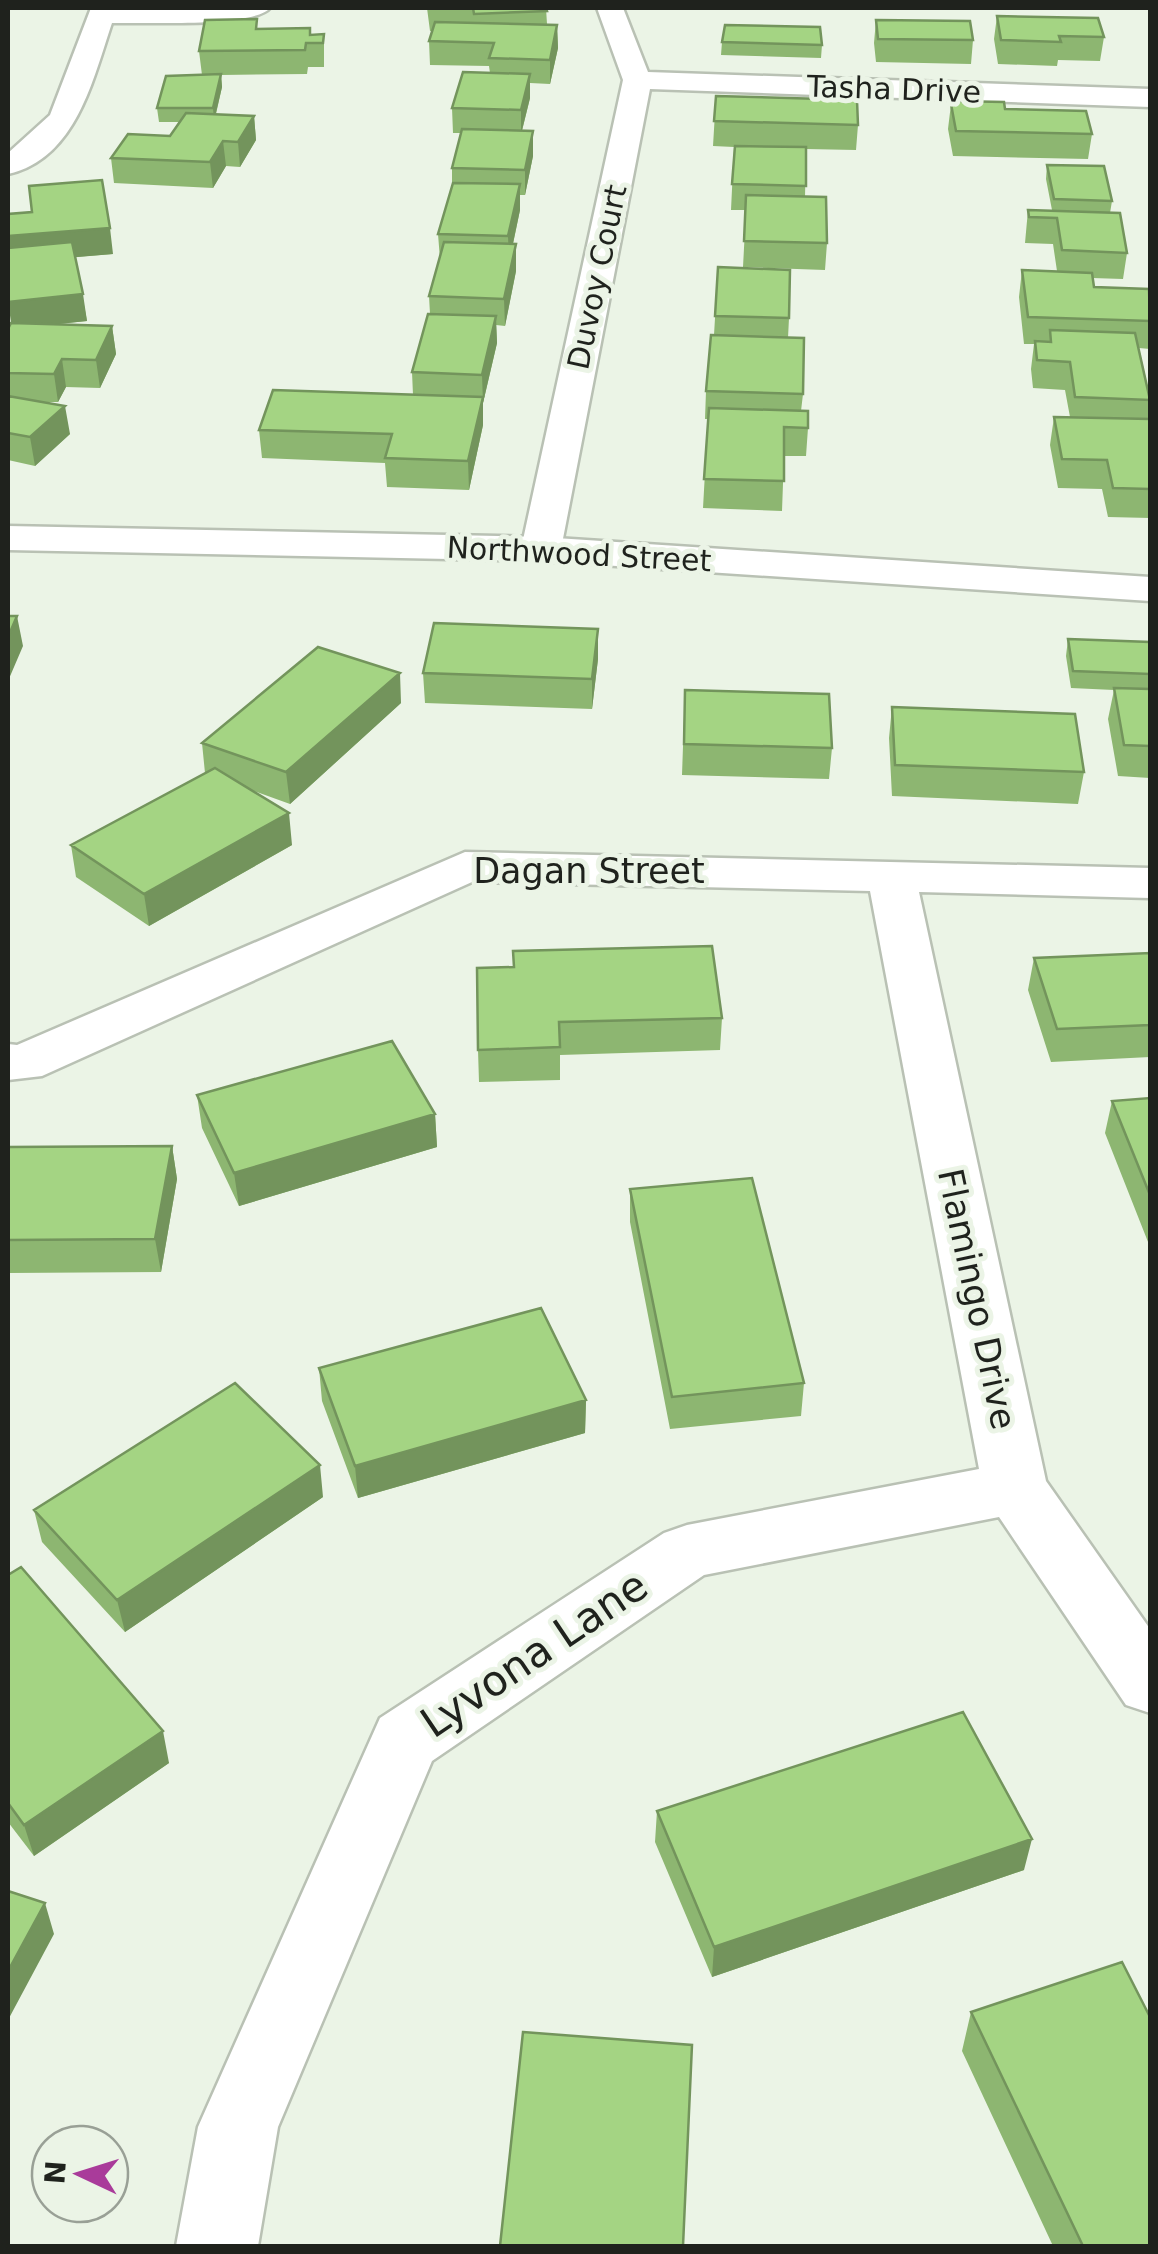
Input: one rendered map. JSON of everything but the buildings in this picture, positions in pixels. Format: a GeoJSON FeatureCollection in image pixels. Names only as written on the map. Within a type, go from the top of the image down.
{"type":"FeatureCollection","features":[{"type":"Feature","properties":{"kind":"street"},"geometry":{"type":"LineString","coordinates":[[8,165],[22,158],[64,120],[101,11],[210,14],[257,8]]}},
{"type":"Feature","properties":{"kind":"street"},"geometry":{"type":"LineString","coordinates":[[610,8],[638,80]]}},
{"type":"Feature","properties":{"kind":"street","name":"Tasha Drive"},"geometry":{"type":"LineString","coordinates":[[638,80],[1150,98]]}},
{"type":"Feature","properties":{"kind":"street","name":"Duvoy Court"},"geometry":{"type":"LineString","coordinates":[[542,549],[638,80]]}},
{"type":"Feature","properties":{"kind":"street","name":"Northwood Street"},"geometry":{"type":"LineString","coordinates":[[8,538],[542,549],[1150,589]]}},
{"type":"Feature","properties":{"kind":"street","name":"Dagan Street"},"geometry":{"type":"LineString","coordinates":[[8,1062],[23,1063],[464,867],[1150,883]]}},
{"type":"Feature","properties":{"kind":"street","name":"Flamingo Drive"},"geometry":{"type":"LineString","coordinates":[[891,876],[1016,1488],[1150,1684]]}},
{"type":"Feature","properties":{"kind":"street","name":"Lyvona Lane"},"geometry":{"type":"LineString","coordinates":[[218,2246],[238,2127],[405,1740],[687,1552],[1016,1488]]}}]}
